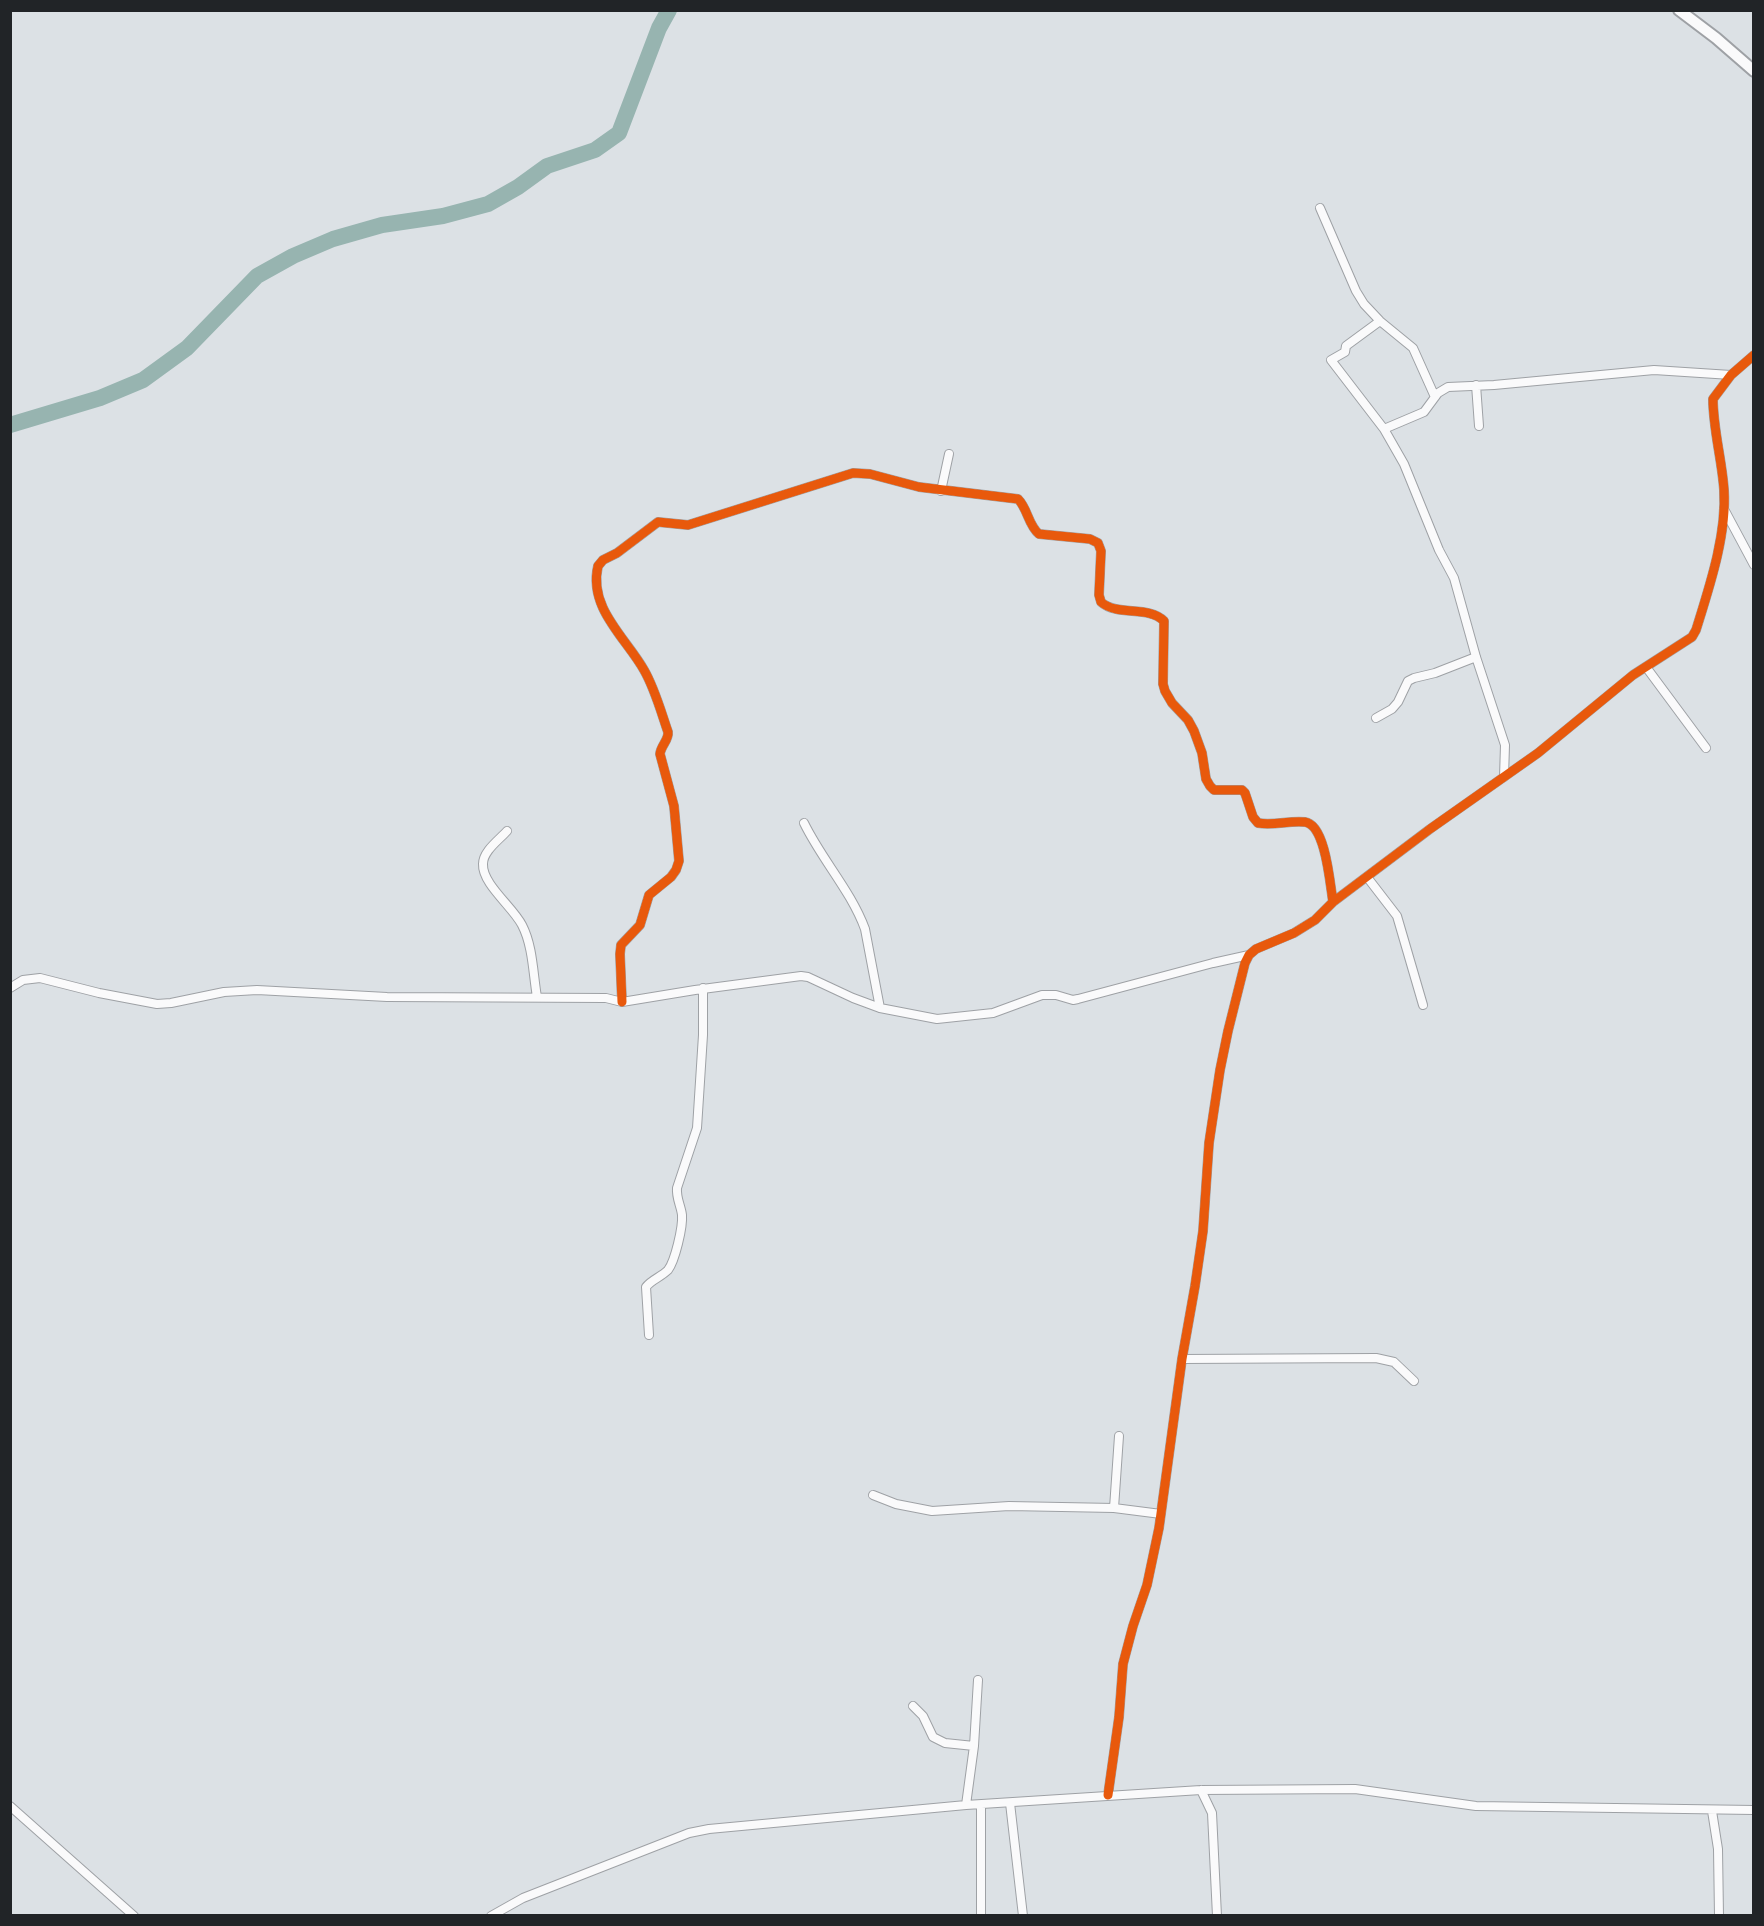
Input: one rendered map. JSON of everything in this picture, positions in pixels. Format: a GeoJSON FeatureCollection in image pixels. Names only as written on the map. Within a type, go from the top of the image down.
{"type":"FeatureCollection","features":[{"type":"Feature","properties":{"kind":"street"},"geometry":{"type":"LineString","coordinates":[[1679,10],[1754,71]]}},
{"type":"Feature","properties":{"kind":"street"},"geometry":{"type":"LineString","coordinates":[[1320,208],[1356,291],[1364,304],[1380,321],[1413,348],[1435,397]]}},
{"type":"Feature","properties":{"kind":"street"},"geometry":{"type":"LineString","coordinates":[[1380,321],[1346,346],[1345,352],[1331,360],[1384,429],[1404,464],[1439,550],[1454,578],[1476,657],[1505,745],[1504,777]]}},
{"type":"Feature","properties":{"kind":"street"},"geometry":{"type":"LineString","coordinates":[[1108,1796],[1124,1664],[1155,1553],[1204,1222],[1209,1143],[1220,1070],[1245,963],[1256,949],[1294,933],[1315,920],[1333,902],[1436,824],[1539,753],[1615,689],[1684,643],[1696,630],[1713,574],[1724,508],[1714,396],[1731,375],[1754,356]]}},
{"type":"Feature","properties":{"kind":"street"},"geometry":{"type":"LineString","coordinates":[[1384,429],[1424,412],[1438,393],[1448,387],[1654,370],[1731,375]]}},
{"type":"Feature","properties":{"kind":"street"},"geometry":{"type":"LineString","coordinates":[[1476,385],[1479,426]]}},
{"type":"Feature","properties":{"kind":"street"},"geometry":{"type":"LineString","coordinates":[[941,491],[949,454]]}},
{"type":"Feature","properties":{"kind":"street"},"geometry":{"type":"LineString","coordinates":[[622,1002],[621,945],[640,925],[649,896],[676,870],[680,850],[670,784],[660,754],[668,732],[645,671],[619,636],[605,612],[598,589],[598,566],[603,560],[617,553],[658,522],[688,525],[846,474],[865,473],[919,488],[1018,499],[1034,530],[1039,534],[1090,539],[1098,543],[1101,550],[1099,598],[1101,602],[1112,609],[1155,615],[1164,621],[1163,684],[1172,704],[1188,720],[1194,731],[1202,753],[1206,779],[1210,786],[1214,790],[1242,790],[1253,817],[1258,823],[1306,822],[1314,827],[1323,843],[1333,902]]}},
{"type":"Feature","properties":{"kind":"street"},"geometry":{"type":"LineString","coordinates":[[1724,508],[1754,565]]}},
{"type":"Feature","properties":{"kind":"street"},"geometry":{"type":"LineString","coordinates":[[1376,718],[1392,709],[1408,681],[1476,657]]}},
{"type":"Feature","properties":{"kind":"street"},"geometry":{"type":"LineString","coordinates":[[1646,667],[1706,748]]}},
{"type":"Feature","properties":{"kind":"street"},"geometry":{"type":"LineString","coordinates":[[804,823],[812,840],[861,917],[880,1008]]}},
{"type":"Feature","properties":{"kind":"street"},"geometry":{"type":"LineString","coordinates":[[507,831],[484,858],[483,867],[489,881],[523,927],[530,948],[537,997]]}},
{"type":"Feature","properties":{"kind":"street"},"geometry":{"type":"LineString","coordinates":[[1367,877],[1397,916],[1424,1005]]}},
{"type":"Feature","properties":{"kind":"street"},"geometry":{"type":"LineString","coordinates":[[10,988],[23,980],[40,978],[99,993],[157,1004],[224,992],[257,990],[387,997],[606,998],[622,1002],[703,988],[805,976],[880,1008],[937,1019],[993,1013],[1042,995],[1078,999],[1249,955]]}},
{"type":"Feature","properties":{"kind":"street"},"geometry":{"type":"LineString","coordinates":[[649,1335],[646,1287],[668,1270],[672,1262],[682,1222],[677,1188],[697,1128],[703,1035],[703,988]]}},
{"type":"Feature","properties":{"kind":"street"},"geometry":{"type":"LineString","coordinates":[[1182,1359],[1376,1358],[1394,1362],[1414,1382]]}},
{"type":"Feature","properties":{"kind":"street"},"geometry":{"type":"LineString","coordinates":[[1114,1508],[1119,1436]]}},
{"type":"Feature","properties":{"kind":"street"},"geometry":{"type":"LineString","coordinates":[[873,1495],[896,1504],[932,1511],[1009,1506],[1114,1508],[1161,1514]]}},
{"type":"Feature","properties":{"kind":"street"},"geometry":{"type":"LineString","coordinates":[[966,1805],[975,1746],[978,1680]]}},
{"type":"Feature","properties":{"kind":"street"},"geometry":{"type":"LineString","coordinates":[[913,1706],[923,1716],[933,1737],[945,1743],[975,1746]]}},
{"type":"Feature","properties":{"kind":"street"},"geometry":{"type":"LineString","coordinates":[[491,1916],[523,1898],[689,1833],[709,1829],[966,1805],[1201,1790],[1355,1789],[1476,1806],[1754,1810]]}},
{"type":"Feature","properties":{"kind":"street"},"geometry":{"type":"LineString","coordinates":[[1201,1790],[1212,1813],[1217,1916]]}},
{"type":"Feature","properties":{"kind":"street"},"geometry":{"type":"LineString","coordinates":[[1010,1803],[1023,1916]]}},
{"type":"Feature","properties":{"kind":"street"},"geometry":{"type":"LineString","coordinates":[[981,1805],[981,1916]]}},
{"type":"Feature","properties":{"kind":"street"},"geometry":{"type":"LineString","coordinates":[[10,1806],[134,1916]]}},
{"type":"Feature","properties":{"kind":"street"},"geometry":{"type":"LineString","coordinates":[[1712,1811],[1718,1849],[1719,1916]]}},
{"type":"Feature","properties":{"kind":"waterway"},"geometry":{"type":"LineString","coordinates":[[10,425],[100,398],[143,380],[187,348],[257,276],[293,256],[333,239],[382,225],[443,216],[488,204],[518,187],[547,166],[595,150],[619,133],[659,28],[669,10]]}},
{"type":"Feature","properties":{"kind":"cycle path"},"geometry":{"type":"LineString","coordinates":[[1108,1795],[1119,1717],[1123,1664],[1147,1585],[1159,1528],[1182,1359],[1203,1231],[1209,1143],[1220,1070],[1245,963],[1256,949],[1294,933],[1315,920],[1333,902],[1430,829],[1538,753],[1633,675],[1692,637],[1711,579],[1723,525],[1724,490],[1713,399],[1731,375],[1754,355]]}},
{"type":"Feature","properties":{"kind":"cycle path"},"geometry":{"type":"LineString","coordinates":[[622,1002],[621,945],[640,925],[649,895],[671,877],[679,861],[674,806],[660,754],[668,732],[648,677],[603,609],[596,581],[598,566],[603,560],[617,553],[658,522],[688,525],[853,473],[870,474],[919,487],[1018,499],[1032,526],[1039,534],[1090,539],[1098,543],[1101,551],[1099,595],[1101,602],[1116,609],[1150,613],[1164,621],[1163,684],[1172,703],[1188,720],[1194,731],[1202,753],[1206,779],[1210,786],[1214,790],[1242,790],[1253,817],[1258,823],[1305,822],[1312,826],[1318,833],[1326,857],[1333,902]]}}]}
